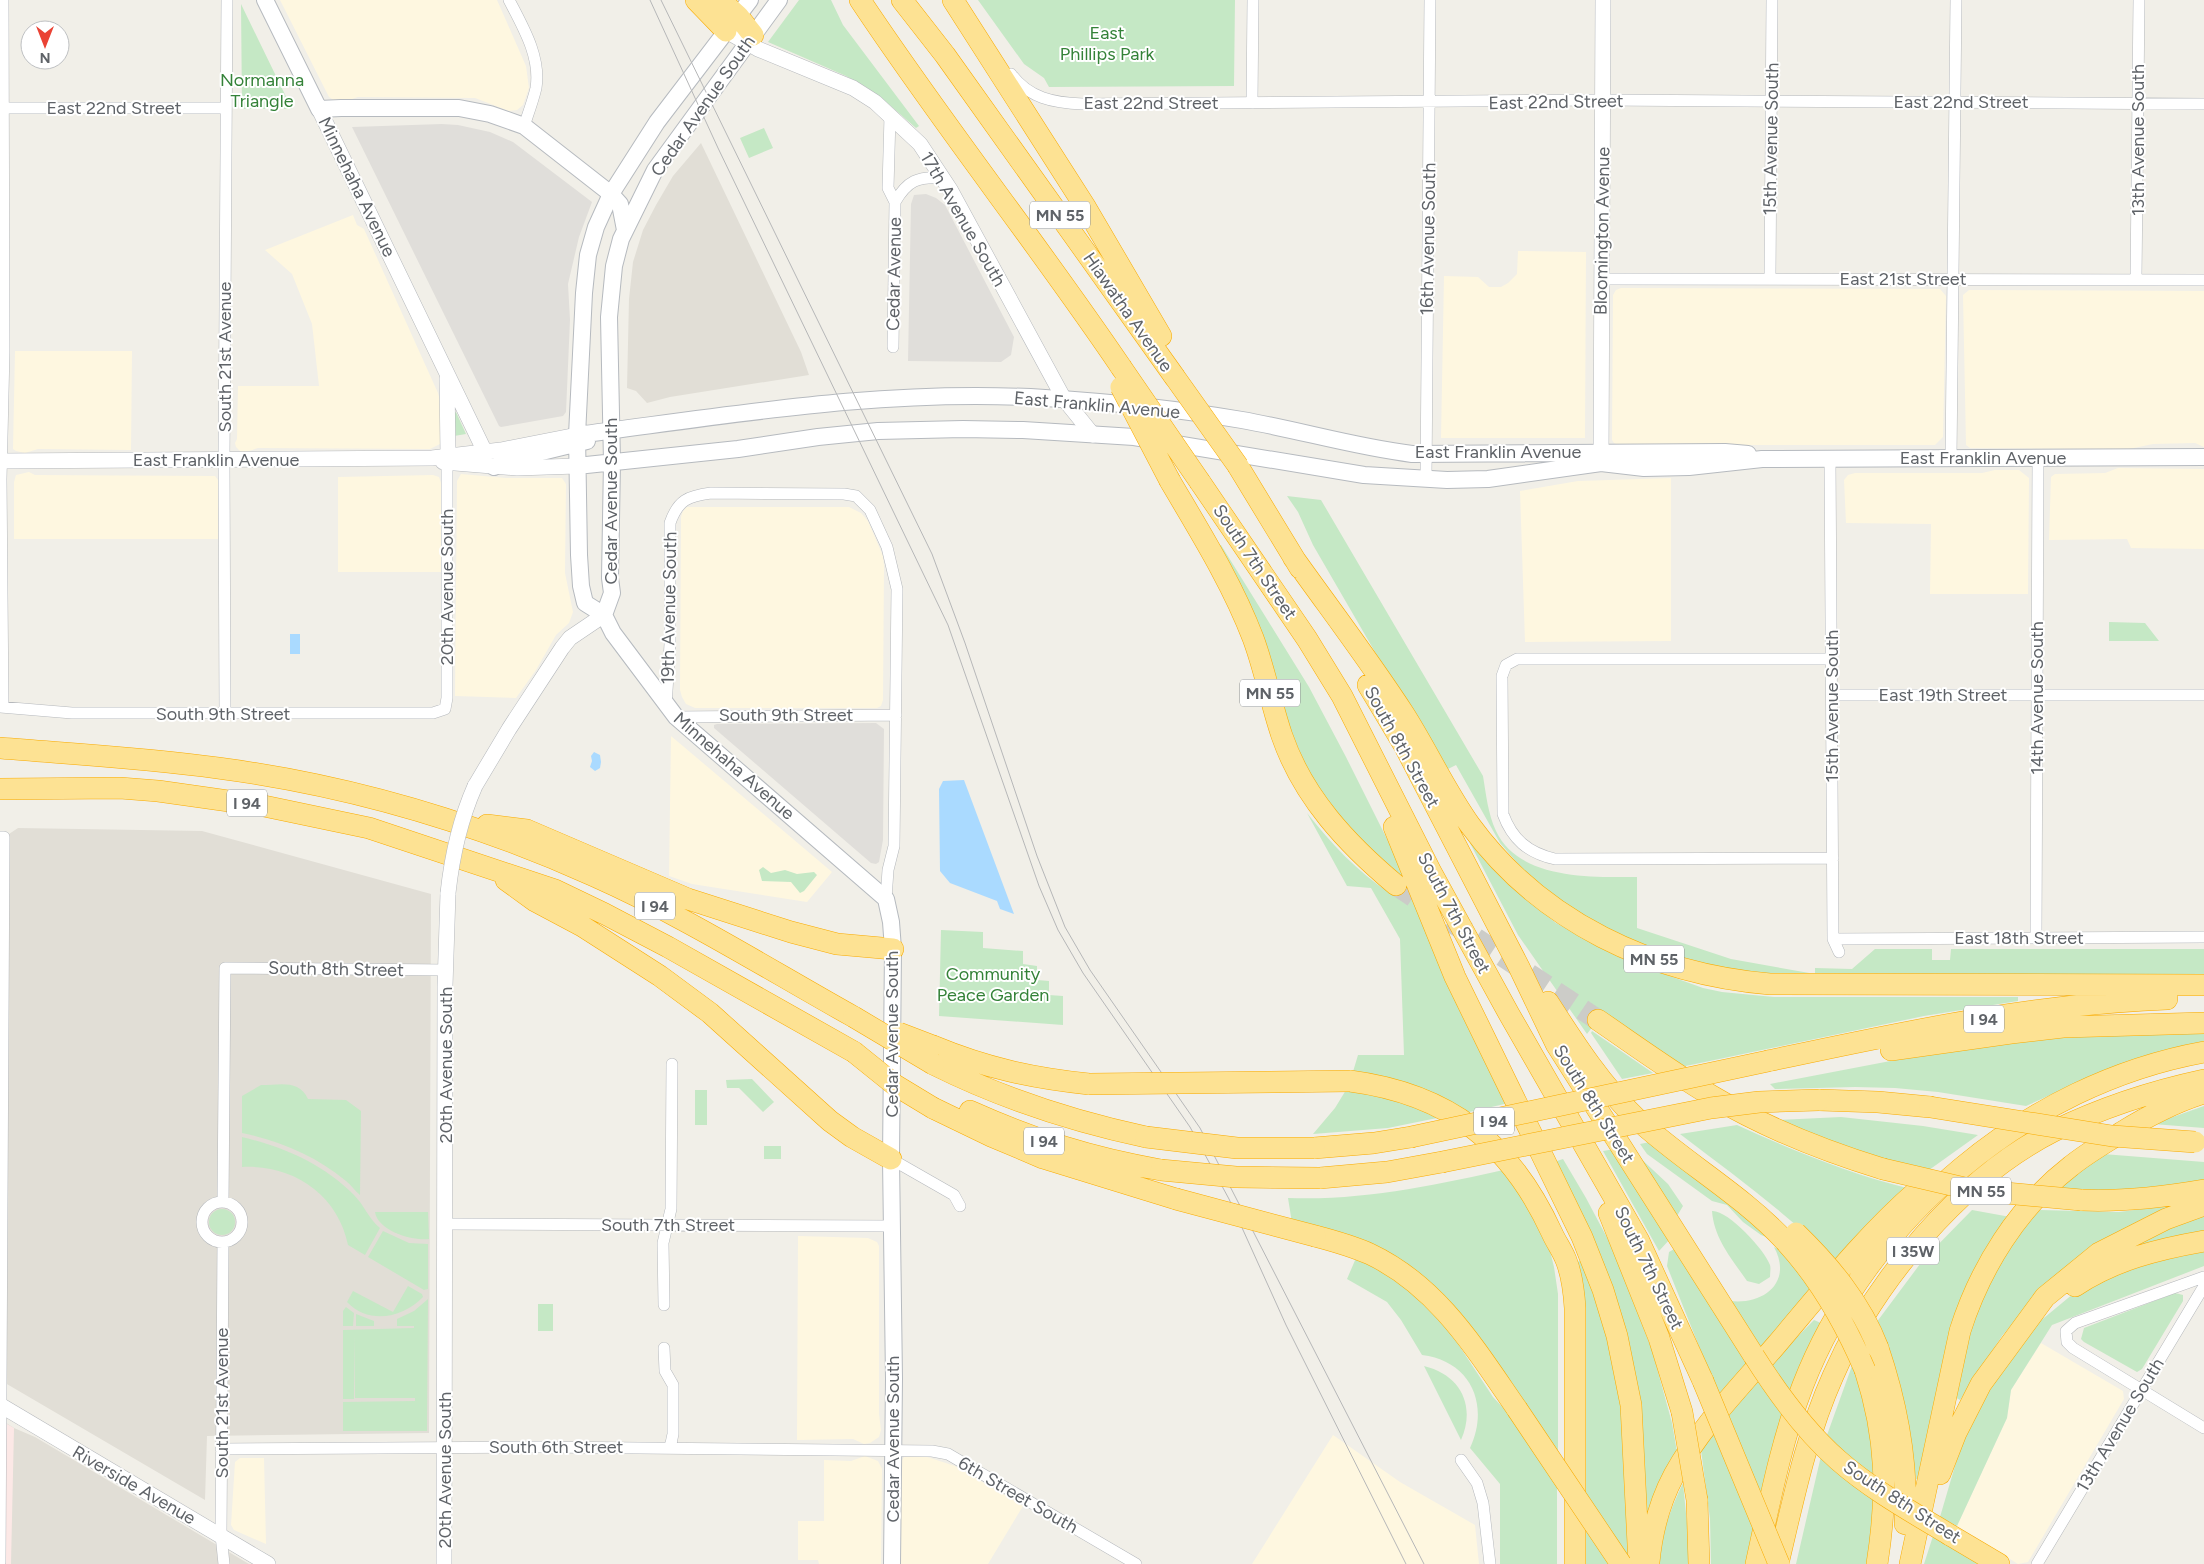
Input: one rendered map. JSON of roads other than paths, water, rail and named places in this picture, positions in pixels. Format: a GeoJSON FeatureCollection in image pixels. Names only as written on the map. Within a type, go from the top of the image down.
{"type":"FeatureCollection","features":[{"type":"Feature","properties":{"kind":"highway"},"geometry":{"type":"LineString","coordinates":[[696,0],[738,16]]}},
{"type":"Feature","properties":{"kind":"highway"},"geometry":{"type":"LineString","coordinates":[[720,0],[738,16],[751,39]]}},
{"type":"Feature","properties":{"kind":"highway"},"geometry":{"type":"LineString","coordinates":[[848,0],[896,54]]}},
{"type":"Feature","properties":{"kind":"highway","name":"Hiawatha Avenue"},"geometry":{"type":"LineString","coordinates":[[860,0],[896,54],[1072,295]]}},
{"type":"Feature","properties":{"kind":"highway","name":"Hiawatha Avenue"},"geometry":{"type":"LineString","coordinates":[[902,0],[1179,376],[1238,466],[1293,557]]}},
{"type":"Feature","properties":{"kind":"highway"},"geometry":{"type":"LineString","coordinates":[[954,0],[1086,208],[1179,376]]}},
{"type":"Feature","properties":{"kind":"highway","name":"South 7th Street"},"geometry":{"type":"LineString","coordinates":[[1072,295],[1116,367],[1200,482],[1307,639],[1342,696],[1430,870],[1509,1014],[1639,1241],[1703,1381],[1779,1564]]}},
{"type":"Feature","properties":{"kind":"highway","name":"MN 55"},"geometry":{"type":"LineString","coordinates":[[1116,367],[1170,481],[1213,556],[1245,619],[1261,663],[1282,735],[1301,778],[1339,832],[1363,857],[1396,885]]}},
{"type":"Feature","properties":{"kind":"highway","name":"MN 55"},"geometry":{"type":"LineString","coordinates":[[1293,557],[1404,715],[1460,811],[1487,847],[1528,889],[1572,921],[1604,940],[1646,957],[1698,973],[1720,979],[1761,983],[2204,985]]}},
{"type":"Feature","properties":{"kind":"highway","name":"South 8th Street"},"geometry":{"type":"LineString","coordinates":[[1293,557],[1404,745],[1495,920],[1556,1044],[1771,1382],[1805,1426],[1830,1453],[1886,1496],[1999,1564]]}},
{"type":"Feature","properties":{"kind":"highway"},"geometry":{"type":"LineString","coordinates":[[1342,696],[1455,977],[1582,1237],[1603,1290],[1617,1336],[1631,1405],[1639,1564]]}},
{"type":"Feature","properties":{"kind":"highway"},"geometry":{"type":"LineString","coordinates":[[0,748],[115,758]]}},
{"type":"Feature","properties":{"kind":"highway","name":"I 94"},"geometry":{"type":"LineString","coordinates":[[0,756],[115,758],[219,768],[360,794],[445,819],[570,866],[619,888],[710,935],[854,1017],[934,1055],[1023,1104],[1079,1121],[1146,1137],[1237,1148],[1314,1148],[1374,1143],[1411,1137],[1862,1041],[2048,1009],[2105,1002],[2204,998]]}},
{"type":"Feature","properties":{"kind":"highway","name":"I 94"},"geometry":{"type":"LineString","coordinates":[[0,789],[120,788],[240,802],[369,828],[486,866],[555,890],[605,914],[854,1052],[934,1101],[991,1120],[1063,1148],[1103,1159],[1161,1170],[1236,1177],[1320,1178],[1387,1172],[1710,1108],[1774,1101],[1878,1102],[1930,1107],[2112,1136],[2201,1142]]}},
{"type":"Feature","properties":{"kind":"highway"},"geometry":{"type":"LineString","coordinates":[[445,819],[526,830],[688,899],[822,941],[893,949]]}},
{"type":"Feature","properties":{"kind":"highway"},"geometry":{"type":"LineString","coordinates":[[486,866],[535,901],[582,926],[660,976],[710,1013],[819,1112],[847,1134],[891,1159]]}},
{"type":"Feature","properties":{"kind":"highway"},"geometry":{"type":"LineString","coordinates":[[1495,920],[1604,1084],[1625,1107],[1653,1132],[1790,1237],[1822,1259],[1845,1287],[1868,1324],[1887,1377],[1902,1456],[1906,1500],[1900,1564]]}},
{"type":"Feature","properties":{"kind":"highway"},"geometry":{"type":"LineString","coordinates":[[1509,1014],[1619,1234],[1659,1338],[1682,1412],[1697,1500],[1699,1564]]}},
{"type":"Feature","properties":{"kind":"highway","name":"MN 55"},"geometry":{"type":"LineString","coordinates":[[1598,1020],[1695,1086],[1728,1105],[1822,1149],[1883,1169],[1974,1190],[2081,1200],[2106,1201],[2154,1198],[2204,1190]]}},
{"type":"Feature","properties":{"kind":"highway"},"geometry":{"type":"LineString","coordinates":[[1768,1061],[1878,1052],[2063,1027],[2204,1023]]}},
{"type":"Feature","properties":{"kind":"highway","name":"I 35W"},"geometry":{"type":"LineString","coordinates":[[1756,1564],[1794,1409],[1803,1385],[1820,1348],[1850,1293],[1863,1274],[1914,1212],[1984,1150],[2037,1114],[2091,1088],[2145,1066],[2204,1052]]}},
{"type":"Feature","properties":{"kind":"highway"},"geometry":{"type":"LineString","coordinates":[[934,1055],[1064,1082],[1089,1084],[1350,1081],[1395,1089],[1423,1098],[1451,1112],[1478,1132],[1499,1152],[1530,1191],[1565,1258],[1570,1274],[1575,1308],[1575,1564]]}},
{"type":"Feature","properties":{"kind":"highway","name":"I 35W"},"geometry":{"type":"LineString","coordinates":[[1779,1564],[1813,1427],[1832,1376],[1861,1320],[1877,1296],[1941,1218],[1957,1201],[1999,1166],[2054,1131],[2130,1100],[2204,1080]]}},
{"type":"Feature","properties":{"kind":"highway"},"geometry":{"type":"LineString","coordinates":[[1649,1564],[1653,1532],[1661,1504],[1674,1475],[1698,1437],[1867,1240],[1905,1200],[1952,1161],[2035,1111],[2064,1096],[2091,1088]]}},
{"type":"Feature","properties":{"kind":"highway"},"geometry":{"type":"LineString","coordinates":[[1912,1556],[1944,1397],[1960,1331],[1974,1294],[2001,1243],[2050,1183],[2084,1155],[2154,1114],[2204,1093]]}},
{"type":"Feature","properties":{"kind":"highway"},"geometry":{"type":"LineString","coordinates":[[934,1101],[991,1136],[1043,1158],[1176,1199],[1315,1236],[1369,1254],[1392,1266],[1445,1310],[1471,1342],[1621,1564]]}},
{"type":"Feature","properties":{"kind":"highway"},"geometry":{"type":"LineString","coordinates":[[1912,1556],[1956,1433],[1981,1384],[2045,1297],[2086,1262],[2148,1228],[2204,1205]]}},
{"type":"Feature","properties":{"kind":"highway"},"geometry":{"type":"LineString","coordinates":[[1790,1237],[1808,1268],[1828,1296],[1851,1339],[1865,1370],[1878,1416],[1884,1460],[1883,1518],[1877,1564]]}},
{"type":"Feature","properties":{"kind":"highway"},"geometry":{"type":"LineString","coordinates":[[2009,1344],[2062,1295],[2096,1273],[2141,1255],[2204,1241]]}},
{"type":"Feature","properties":{"kind":"highway"},"geometry":{"type":"LineString","coordinates":[[1557,1244],[1561,1272],[1563,1329],[1563,1564]]}},
{"type":"Feature","properties":{"kind":"main road","name":"Minnehaha Avenue"},"geometry":{"type":"LineString","coordinates":[[265,0],[319,109]]}},
{"type":"Feature","properties":{"kind":"main road","name":"Cedar Avenue South"},"geometry":{"type":"LineString","coordinates":[[738,16],[657,122],[611,194],[596,227],[588,255],[577,440],[580,586],[585,603],[604,615],[612,592],[610,578],[612,431],[609,317],[614,266],[625,230],[655,170],[779,0]]}},
{"type":"Feature","properties":{"kind":"main road"},"geometry":{"type":"LineString","coordinates":[[319,109],[459,108],[490,114],[524,126],[611,194],[620,204],[625,230]]}},
{"type":"Feature","properties":{"kind":"main road"},"geometry":{"type":"LineString","coordinates":[[581,353],[609,352]]}},
{"type":"Feature","properties":{"kind":"main road","name":"East Franklin Avenue"},"geometry":{"type":"LineString","coordinates":[[577,440],[612,431],[812,404],[903,397],[966,396],[1064,399],[1127,405],[1242,420],[1396,452],[1601,457],[1725,452],[1750,455],[1762,459],[2204,457]]}},
{"type":"Feature","properties":{"kind":"main road","name":"East Franklin Avenue"},"geometry":{"type":"LineString","coordinates":[[577,466],[738,449],[818,437],[878,431],[963,429],[1134,438],[1364,475],[1426,479],[1488,479],[1601,457]]}},
{"type":"Feature","properties":{"kind":"main road"},"geometry":{"type":"LineString","coordinates":[[494,467],[509,460],[577,440]]}},
{"type":"Feature","properties":{"kind":"main road","name":"Minnehaha Avenue"},"geometry":{"type":"LineString","coordinates":[[604,615],[613,633],[671,711],[886,899]]}},
{"type":"Feature","properties":{"kind":"main road","name":"Cedar Avenue South"},"geometry":{"type":"LineString","coordinates":[[886,899],[891,922],[893,949],[891,1159],[894,1379],[892,1564]]}},
{"type":"Feature","properties":{"kind":"street"},"geometry":{"type":"LineString","coordinates":[[2,707],[3,0]]}},
{"type":"Feature","properties":{"kind":"street","name":"South 21st Avenue"},"geometry":{"type":"LineString","coordinates":[[225,714],[224,460],[227,0]]}},
{"type":"Feature","properties":{"kind":"street"},"geometry":{"type":"LineString","coordinates":[[509,0],[529,41],[535,59],[536,88],[524,126]]}},
{"type":"Feature","properties":{"kind":"street","name":"East 22nd Street"},"geometry":{"type":"LineString","coordinates":[[954,0],[1017,82],[1042,99],[1060,103],[1429,103],[1602,100],[2204,104]]}},
{"type":"Feature","properties":{"kind":"street"},"geometry":{"type":"LineString","coordinates":[[1252,0],[1252,103]]}},
{"type":"Feature","properties":{"kind":"street","name":"16th Avenue South"},"geometry":{"type":"LineString","coordinates":[[1426,479],[1430,0]]}},
{"type":"Feature","properties":{"kind":"street","name":"Bloomington Avenue"},"geometry":{"type":"LineString","coordinates":[[1601,457],[1603,0]]}},
{"type":"Feature","properties":{"kind":"street","name":"15th Avenue South"},"geometry":{"type":"LineString","coordinates":[[1770,278],[1772,0]]}},
{"type":"Feature","properties":{"kind":"street"},"geometry":{"type":"LineString","coordinates":[[1951,458],[1956,0]]}},
{"type":"Feature","properties":{"kind":"street","name":"13th Avenue South"},"geometry":{"type":"LineString","coordinates":[[2136,280],[2139,0]]}},
{"type":"Feature","properties":{"kind":"street","name":"17th Avenue South"},"geometry":{"type":"LineString","coordinates":[[751,39],[853,88],[875,102],[920,144],[942,178],[1064,399],[1093,435]]}},
{"type":"Feature","properties":{"kind":"street","name":"East 22nd Street"},"geometry":{"type":"LineString","coordinates":[[4,108],[225,108]]}},
{"type":"Feature","properties":{"kind":"street","name":"Minnehaha Avenue"},"geometry":{"type":"LineString","coordinates":[[319,109],[485,452]]}},
{"type":"Feature","properties":{"kind":"street","name":"Cedar Avenue"},"geometry":{"type":"LineString","coordinates":[[890,116],[888,188],[895,202],[893,347]]}},
{"type":"Feature","properties":{"kind":"street","name":"Cedar Avenue"},"geometry":{"type":"LineString","coordinates":[[895,202],[902,189],[917,179],[928,177],[942,178]]}},
{"type":"Feature","properties":{"kind":"street","name":"East 21st Street"},"geometry":{"type":"LineString","coordinates":[[1601,280],[1770,278],[2204,280]]}},
{"type":"Feature","properties":{"kind":"street","name":"Minnehaha Avenue"},"geometry":{"type":"LineString","coordinates":[[447,374],[448,459]]}},
{"type":"Feature","properties":{"kind":"street","name":"East Franklin Avenue"},"geometry":{"type":"LineString","coordinates":[[448,459],[485,452],[577,440]]}},
{"type":"Feature","properties":{"kind":"street","name":"East Franklin Avenue"},"geometry":{"type":"LineString","coordinates":[[1,461],[432,458],[494,467],[577,466]]}},
{"type":"Feature","properties":{"kind":"street","name":"14th Avenue South"},"geometry":{"type":"LineString","coordinates":[[2036,938],[2038,458]]}},
{"type":"Feature","properties":{"kind":"street","name":"20th Avenue South"},"geometry":{"type":"LineString","coordinates":[[445,709],[447,698],[448,459]]}},
{"type":"Feature","properties":{"kind":"street","name":"15th Avenue South"},"geometry":{"type":"LineString","coordinates":[[1830,459],[1833,938],[1839,952]]}},
{"type":"Feature","properties":{"kind":"street","name":"Cedar Avenue South"},"geometry":{"type":"LineString","coordinates":[[674,510],[685,499],[695,495],[711,493],[844,494],[856,496],[870,510],[887,547],[897,589],[894,846],[888,870],[886,899]]}},
{"type":"Feature","properties":{"kind":"street","name":"19th Avenue South"},"geometry":{"type":"LineString","coordinates":[[671,711],[670,523],[674,510]]}},
{"type":"Feature","properties":{"kind":"street","name":"20th Avenue South"},"geometry":{"type":"LineString","coordinates":[[444,1564],[445,986],[448,893],[458,836],[475,786],[504,736],[562,648],[570,638],[604,615]]}},
{"type":"Feature","properties":{"kind":"street"},"geometry":{"type":"LineString","coordinates":[[1831,659],[1517,659],[1506,665],[1502,676],[1503,814],[1508,827],[1517,840],[1540,855],[1566,858],[1833,858]]}},
{"type":"Feature","properties":{"kind":"street","name":"East 19th Street"},"geometry":{"type":"LineString","coordinates":[[1832,695],[2204,695]]}},
{"type":"Feature","properties":{"kind":"street","name":"South 9th Street"},"geometry":{"type":"LineString","coordinates":[[2,707],[72,713],[225,714],[433,713],[445,709]]}},
{"type":"Feature","properties":{"kind":"street","name":"South 9th Street"},"geometry":{"type":"LineString","coordinates":[[671,711],[896,715]]}},
{"type":"Feature","properties":{"kind":"street"},"geometry":{"type":"LineString","coordinates":[[0,1562],[2,837]]}},
{"type":"Feature","properties":{"kind":"street","name":"East 18th Street"},"geometry":{"type":"LineString","coordinates":[[1833,938],[2204,937]]}},
{"type":"Feature","properties":{"kind":"street","name":"South 8th Street"},"geometry":{"type":"LineString","coordinates":[[223,1201],[225,968],[447,970]]}},
{"type":"Feature","properties":{"kind":"street"},"geometry":{"type":"LineString","coordinates":[[664,1304],[663,1243],[671,1209],[672,1064]]}},
{"type":"Feature","properties":{"kind":"street"},"geometry":{"type":"LineString","coordinates":[[891,1159],[954,1195],[960,1206]]}},
{"type":"Feature","properties":{"kind":"street"},"geometry":{"type":"LineString","coordinates":[[223,1201],[236,1206],[243,1219],[240,1232],[236,1237],[223,1242],[210,1238],[202,1228],[202,1221],[203,1215],[211,1205],[223,1201]]}},
{"type":"Feature","properties":{"kind":"street","name":"South 7th Street"},"geometry":{"type":"LineString","coordinates":[[445,1224],[892,1226]]}},
{"type":"Feature","properties":{"kind":"street","name":"South 21st Avenue"},"geometry":{"type":"LineString","coordinates":[[223,1242],[221,1535],[224,1564]]}},
{"type":"Feature","properties":{"kind":"street"},"geometry":{"type":"LineString","coordinates":[[2204,1277],[2075,1324],[2066,1331],[2067,1342],[2073,1348],[2204,1428]]}},
{"type":"Feature","properties":{"kind":"street","name":"13th Avenue South"},"geometry":{"type":"LineString","coordinates":[[2037,1564],[2204,1286]]}},
{"type":"Feature","properties":{"kind":"street"},"geometry":{"type":"LineString","coordinates":[[664,1348],[665,1371],[673,1385],[673,1434],[670,1448]]}},
{"type":"Feature","properties":{"kind":"street","name":"Riverside Avenue"},"geometry":{"type":"LineString","coordinates":[[1,1405],[268,1564]]}},
{"type":"Feature","properties":{"kind":"street","name":"South 6th Street"},"geometry":{"type":"LineString","coordinates":[[221,1448],[892,1450]]}},
{"type":"Feature","properties":{"kind":"street","name":"6th Street South"},"geometry":{"type":"LineString","coordinates":[[892,1450],[932,1451],[948,1454],[1136,1564]]}},
{"type":"Feature","properties":{"kind":"street"},"geometry":{"type":"LineString","coordinates":[[1461,1460],[1477,1484],[1483,1503],[1490,1564]]}},
{"type":"Feature","properties":{"kind":"water"},"geometry":{"type":"Polygon","coordinates":[[[290,634],[300,634],[300,654],[290,654],[290,634]]]}},
{"type":"Feature","properties":{"kind":"water"},"geometry":{"type":"Polygon","coordinates":[[[594,752],[600,755],[601,762],[600,768],[595,771],[590,767],[591,756],[594,752]]]}},
{"type":"Feature","properties":{"kind":"water"},"geometry":{"type":"Polygon","coordinates":[[[964,780],[1014,914],[1000,909],[997,901],[950,883],[940,871],[939,789],[943,781],[964,780]]]}},
{"type":"Feature","properties":{"kind":"tunnel"},"geometry":{"type":"LineString","coordinates":[[1396,885],[1598,1020]]}},
{"type":"Feature","properties":{"kind":"tram line"},"geometry":{"type":"LineString","coordinates":[[650,0],[718,148],[948,625],[1039,886],[1058,930],[1083,973],[1190,1127],[1229,1199],[1286,1325],[1406,1564]]}},
{"type":"Feature","properties":{"kind":"tram line"},"geometry":{"type":"LineString","coordinates":[[661,0],[932,554],[965,643],[1037,856],[1065,927],[1090,970],[1200,1128],[1424,1564]]}},
{"type":"Feature","properties":{"kind":"park label","name":"East Phillips Park"},"geometry":{"type":"Point","coordinates":[1107,43]}},
{"type":"Feature","properties":{"kind":"park label","name":"Normanna Triangle"},"geometry":{"type":"Point","coordinates":[262,90]}},
{"type":"Feature","properties":{"kind":"park label","name":"Community Peace Garden"},"geometry":{"type":"Point","coordinates":[993,984]}}]}
